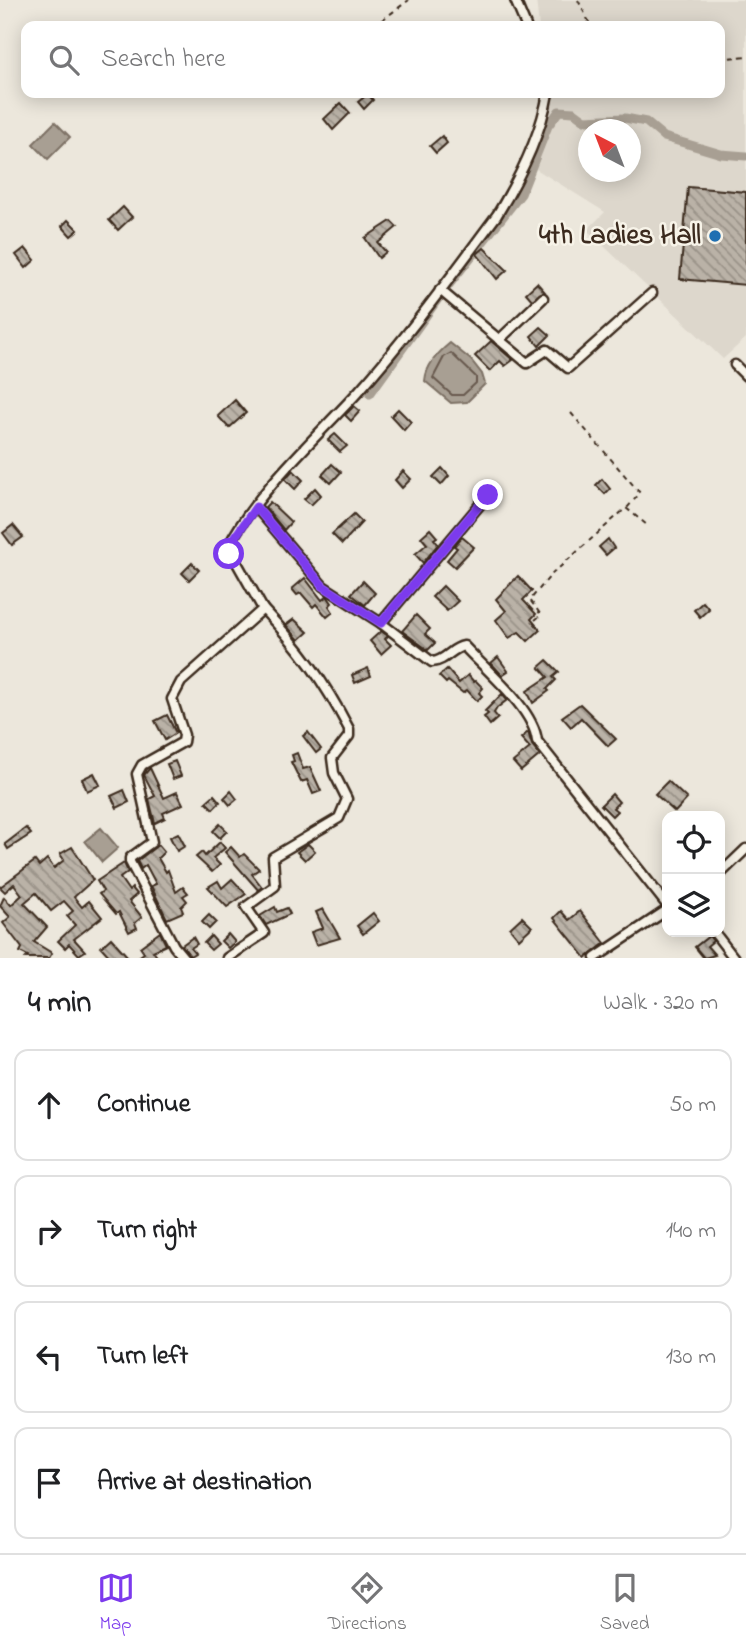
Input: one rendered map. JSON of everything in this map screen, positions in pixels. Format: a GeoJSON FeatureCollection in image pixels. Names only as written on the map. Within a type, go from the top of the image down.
{"type":"FeatureCollection","features":[{"type":"Feature","properties":{"kind":"street"},"geometry":{"type":"LineString","coordinates":[[515,0],[524,21]]}},
{"type":"Feature","properties":{"kind":"street"},"geometry":{"type":"LineString","coordinates":[[228,958],[264,933],[246,907],[275,886],[273,857],[339,818],[347,799],[334,773],[332,758],[349,736],[349,729],[328,688],[300,648],[263,609],[228,547],[256,507],[309,443],[359,390],[497,215],[513,189],[544,115],[547,98]]}},
{"type":"Feature","properties":{"kind":"street"},"geometry":{"type":"LineString","coordinates":[[440,290],[527,363],[547,350],[568,368],[652,293]]}},
{"type":"Feature","properties":{"kind":"street"},"geometry":{"type":"LineString","coordinates":[[499,340],[542,298]]}},
{"type":"Feature","properties":{"kind":"street"},"geometry":{"type":"LineString","coordinates":[[735,365],[746,376]]}},
{"type":"Feature","properties":{"kind":"street"},"geometry":{"type":"LineString","coordinates":[[381,623],[488,495]]}},
{"type":"Feature","properties":{"kind":"street"},"geometry":{"type":"LineString","coordinates":[[256,507],[323,586],[381,623],[432,662],[441,662],[458,647],[464,646],[503,686],[536,728],[537,741],[662,902]]}},
{"type":"Feature","properties":{"kind":"street"},"geometry":{"type":"LineString","coordinates":[[184,958],[174,946],[130,862],[130,858],[152,842],[138,769],[183,742],[184,734],[172,699],[181,682],[263,609]]}},
{"type":"Feature","properties":{"kind":"street"},"geometry":{"type":"LineString","coordinates":[[725,869],[746,849]]}},
{"type":"Feature","properties":{"kind":"street"},"geometry":{"type":"LineString","coordinates":[[595,958],[662,911]]}},
{"type":"Feature","properties":{"kind":"street"},"geometry":{"type":"LineString","coordinates":[[718,937],[734,958]]}},
{"type":"Feature","properties":{"kind":"path"},"geometry":{"type":"LineString","coordinates":[[381,21],[409,0]]}},
{"type":"Feature","properties":{"kind":"path"},"geometry":{"type":"LineString","coordinates":[[588,21],[578,0],[588,21]]}},
{"type":"Feature","properties":{"kind":"path"},"geometry":{"type":"LineString","coordinates":[[725,58],[746,56]]}},
{"type":"Feature","properties":{"kind":"path"},"geometry":{"type":"LineString","coordinates":[[535,620],[541,615],[530,600],[551,575],[640,493],[571,413]]}},
{"type":"Feature","properties":{"kind":"path"},"geometry":{"type":"LineString","coordinates":[[626,508],[647,525]]}},
{"type":"Feature","properties":{"kind":"shaded area"},"geometry":{"type":"Polygon","coordinates":[[[536,0],[746,0],[746,338],[723,359],[587,230],[605,212],[536,169],[554,123],[548,119],[552,98],[725,98],[725,21],[538,21],[536,0]]]}},
{"type":"Feature","properties":{"kind":"water"},"geometry":{"type":"Polygon","coordinates":[[[55,122],[70,137],[48,159],[33,144],[55,122]]]}},
{"type":"Feature","properties":{"kind":"water"},"geometry":{"type":"Polygon","coordinates":[[[450,343],[471,360],[482,374],[485,384],[467,402],[451,403],[425,381],[430,365],[450,343]]]}},
{"type":"Feature","properties":{"kind":"water"},"geometry":{"type":"Polygon","coordinates":[[[101,828],[118,848],[102,862],[85,841],[101,828]]]}},
{"type":"Feature","properties":{"kind":"building"},"geometry":{"type":"Polygon","coordinates":[[[363,98],[373,100],[364,109],[358,102],[363,98]]]}},
{"type":"Feature","properties":{"kind":"building"},"geometry":{"type":"Polygon","coordinates":[[[341,103],[350,113],[333,130],[324,119],[341,103]]]}},
{"type":"Feature","properties":{"kind":"building"},"geometry":{"type":"Polygon","coordinates":[[[442,136],[447,143],[436,153],[430,146],[442,136]]]}},
{"type":"Feature","properties":{"kind":"building","name":"4th Ladies Hall"},"geometry":{"type":"Polygon","coordinates":[[[688,187],[746,192],[746,285],[680,279],[688,187]]]}},
{"type":"Feature","properties":{"kind":"building"},"geometry":{"type":"Polygon","coordinates":[[[123,207],[132,217],[118,230],[109,220],[123,207]]]}},
{"type":"Feature","properties":{"kind":"building"},"geometry":{"type":"Polygon","coordinates":[[[68,220],[78,230],[71,236],[62,226],[68,220]]]}},
{"type":"Feature","properties":{"kind":"building"},"geometry":{"type":"Polygon","coordinates":[[[391,221],[397,227],[378,243],[386,252],[379,258],[365,238],[391,221]]]}},
{"type":"Feature","properties":{"kind":"building"},"geometry":{"type":"Polygon","coordinates":[[[25,248],[35,260],[26,268],[16,255],[25,248]]]}},
{"type":"Feature","properties":{"kind":"building"},"geometry":{"type":"Polygon","coordinates":[[[484,248],[507,270],[497,279],[477,254],[484,248]]]}},
{"type":"Feature","properties":{"kind":"building"},"geometry":{"type":"Polygon","coordinates":[[[537,283],[545,292],[532,300],[526,293],[537,283]]]}},
{"type":"Feature","properties":{"kind":"building"},"geometry":{"type":"Polygon","coordinates":[[[541,327],[550,335],[539,346],[531,336],[541,327]]]}},
{"type":"Feature","properties":{"kind":"building"},"geometry":{"type":"Polygon","coordinates":[[[491,341],[513,360],[505,366],[500,361],[490,371],[475,356],[491,341]]]}},
{"type":"Feature","properties":{"kind":"building"},"geometry":{"type":"Polygon","coordinates":[[[235,400],[246,413],[229,428],[218,416],[235,400]]]}},
{"type":"Feature","properties":{"kind":"building"},"geometry":{"type":"Polygon","coordinates":[[[354,406],[360,411],[351,421],[345,415],[354,406]]]}},
{"type":"Feature","properties":{"kind":"building"},"geometry":{"type":"Polygon","coordinates":[[[398,409],[411,422],[404,430],[391,416],[398,409]]]}},
{"type":"Feature","properties":{"kind":"building"},"geometry":{"type":"Polygon","coordinates":[[[335,434],[347,446],[340,452],[328,440],[335,434]]]}},
{"type":"Feature","properties":{"kind":"building"},"geometry":{"type":"Polygon","coordinates":[[[332,464],[341,472],[331,483],[322,475],[332,464]]]}},
{"type":"Feature","properties":{"kind":"building"},"geometry":{"type":"Polygon","coordinates":[[[442,468],[449,476],[441,485],[433,477],[442,468]]]}},
{"type":"Feature","properties":{"kind":"building"},"geometry":{"type":"Polygon","coordinates":[[[293,470],[303,480],[295,489],[285,479],[293,470]]]}},
{"type":"Feature","properties":{"kind":"building"},"geometry":{"type":"Polygon","coordinates":[[[403,471],[411,479],[402,488],[395,480],[403,471]]]}},
{"type":"Feature","properties":{"kind":"building"},"geometry":{"type":"Polygon","coordinates":[[[602,479],[610,489],[605,494],[596,485],[602,479]]]}},
{"type":"Feature","properties":{"kind":"building"},"geometry":{"type":"Polygon","coordinates":[[[315,488],[321,495],[311,505],[304,499],[315,488]]]}},
{"type":"Feature","properties":{"kind":"building"},"geometry":{"type":"Polygon","coordinates":[[[270,502],[291,522],[284,530],[265,507],[270,502]]]}},
{"type":"Feature","properties":{"kind":"building"},"geometry":{"type":"Polygon","coordinates":[[[354,514],[362,522],[342,544],[332,534],[354,514]]]}},
{"type":"Feature","properties":{"kind":"building"},"geometry":{"type":"Polygon","coordinates":[[[13,525],[23,537],[12,545],[3,533],[13,525]]]}},
{"type":"Feature","properties":{"kind":"building"},"geometry":{"type":"Polygon","coordinates":[[[430,529],[437,537],[434,539],[438,544],[423,563],[415,554],[427,544],[421,537],[430,529]]]}},
{"type":"Feature","properties":{"kind":"building"},"geometry":{"type":"Polygon","coordinates":[[[462,537],[474,547],[455,567],[447,560],[462,537]]]}},
{"type":"Feature","properties":{"kind":"building"},"geometry":{"type":"Polygon","coordinates":[[[608,539],[614,548],[606,555],[599,547],[608,539]]]}},
{"type":"Feature","properties":{"kind":"building"},"geometry":{"type":"Polygon","coordinates":[[[192,563],[199,570],[189,580],[182,573],[192,563]]]}},
{"type":"Feature","properties":{"kind":"building"},"geometry":{"type":"Polygon","coordinates":[[[518,576],[532,591],[523,600],[536,614],[531,619],[540,630],[528,641],[519,632],[509,638],[496,620],[506,611],[496,599],[518,576]]]}},
{"type":"Feature","properties":{"kind":"building"},"geometry":{"type":"Polygon","coordinates":[[[305,578],[322,600],[327,596],[332,603],[329,606],[333,612],[327,617],[316,604],[313,607],[301,593],[297,595],[292,589],[305,578]]]}},
{"type":"Feature","properties":{"kind":"building"},"geometry":{"type":"Polygon","coordinates":[[[363,581],[375,593],[365,605],[351,594],[363,581]]]}},
{"type":"Feature","properties":{"kind":"building"},"geometry":{"type":"Polygon","coordinates":[[[443,586],[458,601],[447,611],[432,597],[443,586]]]}},
{"type":"Feature","properties":{"kind":"building"},"geometry":{"type":"Polygon","coordinates":[[[703,602],[709,609],[700,617],[694,610],[703,602]]]}},
{"type":"Feature","properties":{"kind":"building"},"geometry":{"type":"Polygon","coordinates":[[[416,615],[430,629],[425,634],[435,643],[428,650],[402,631],[416,615]]]}},
{"type":"Feature","properties":{"kind":"building"},"geometry":{"type":"Polygon","coordinates":[[[294,619],[308,632],[299,640],[286,625],[294,619]]]}},
{"type":"Feature","properties":{"kind":"building"},"geometry":{"type":"Polygon","coordinates":[[[381,631],[388,636],[385,639],[391,645],[381,654],[370,641],[381,631]]]}},
{"type":"Feature","properties":{"kind":"building"},"geometry":{"type":"Polygon","coordinates":[[[498,657],[508,671],[502,675],[491,663],[498,657]]]}},
{"type":"Feature","properties":{"kind":"building"},"geometry":{"type":"Polygon","coordinates":[[[547,660],[559,672],[553,677],[556,680],[547,689],[549,691],[533,703],[527,691],[548,677],[539,667],[547,660]]]}},
{"type":"Feature","properties":{"kind":"building"},"geometry":{"type":"Polygon","coordinates":[[[368,668],[371,676],[355,683],[352,675],[368,668]]]}},
{"type":"Feature","properties":{"kind":"building"},"geometry":{"type":"Polygon","coordinates":[[[447,669],[459,683],[468,675],[476,681],[483,688],[479,693],[482,696],[477,701],[467,690],[463,693],[448,681],[446,683],[439,676],[447,669]]]}},
{"type":"Feature","properties":{"kind":"building"},"geometry":{"type":"Polygon","coordinates":[[[502,694],[507,700],[497,708],[494,713],[498,718],[490,725],[484,717],[488,714],[485,711],[502,694]]]}},
{"type":"Feature","properties":{"kind":"building"},"geometry":{"type":"Polygon","coordinates":[[[580,704],[616,739],[608,746],[581,718],[571,727],[562,717],[580,704]]]}},
{"type":"Feature","properties":{"kind":"building"},"geometry":{"type":"Polygon","coordinates":[[[167,715],[176,733],[165,740],[155,721],[167,715]]]}},
{"type":"Feature","properties":{"kind":"building"},"geometry":{"type":"Polygon","coordinates":[[[308,732],[321,749],[316,753],[303,736],[308,732]]]}},
{"type":"Feature","properties":{"kind":"building"},"geometry":{"type":"Polygon","coordinates":[[[528,732],[532,745],[540,755],[521,771],[513,762],[530,748],[521,738],[528,732]]]}},
{"type":"Feature","properties":{"kind":"building"},"geometry":{"type":"Polygon","coordinates":[[[297,753],[303,769],[310,767],[321,791],[313,794],[307,780],[301,782],[291,762],[294,761],[292,755],[297,753]]]}},
{"type":"Feature","properties":{"kind":"building"},"geometry":{"type":"Polygon","coordinates":[[[175,761],[181,776],[173,779],[167,764],[175,761]]]}},
{"type":"Feature","properties":{"kind":"building"},"geometry":{"type":"Polygon","coordinates":[[[150,768],[164,798],[177,792],[183,804],[163,813],[165,818],[155,823],[149,799],[155,796],[144,775],[150,768]]]}},
{"type":"Feature","properties":{"kind":"building"},"geometry":{"type":"Polygon","coordinates":[[[94,773],[100,785],[87,791],[82,779],[94,773]]]}},
{"type":"Feature","properties":{"kind":"building"},"geometry":{"type":"Polygon","coordinates":[[[668,781],[687,799],[674,811],[655,794],[668,781]]]}},
{"type":"Feature","properties":{"kind":"building"},"geometry":{"type":"Polygon","coordinates":[[[124,790],[129,802],[117,808],[111,796],[124,790]]]}},
{"type":"Feature","properties":{"kind":"building"},"geometry":{"type":"Polygon","coordinates":[[[231,791],[237,799],[230,805],[224,798],[231,791]]]}},
{"type":"Feature","properties":{"kind":"building"},"geometry":{"type":"Polygon","coordinates":[[[612,794],[619,802],[613,808],[617,811],[612,816],[601,805],[612,794]]]}},
{"type":"Feature","properties":{"kind":"building"},"geometry":{"type":"Polygon","coordinates":[[[214,795],[220,802],[213,809],[206,802],[214,795]]]}},
{"type":"Feature","properties":{"kind":"building"},"geometry":{"type":"Polygon","coordinates":[[[220,824],[227,831],[220,838],[213,831],[220,824]]]}},
{"type":"Feature","properties":{"kind":"building"},"geometry":{"type":"Polygon","coordinates":[[[26,828],[31,834],[8,849],[5,844],[26,828]]]}},
{"type":"Feature","properties":{"kind":"building"},"geometry":{"type":"Polygon","coordinates":[[[178,833],[185,846],[177,851],[170,837],[178,833]]]}},
{"type":"Feature","properties":{"kind":"building"},"geometry":{"type":"Polygon","coordinates":[[[220,842],[225,848],[213,858],[220,865],[212,872],[196,857],[202,852],[205,856],[220,842]]]}},
{"type":"Feature","properties":{"kind":"building"},"geometry":{"type":"Polygon","coordinates":[[[308,844],[315,851],[305,860],[297,852],[308,844]]]}},
{"type":"Feature","properties":{"kind":"building"},"geometry":{"type":"Polygon","coordinates":[[[158,845],[164,852],[158,858],[166,872],[168,870],[176,892],[183,887],[188,893],[183,896],[187,901],[181,907],[183,912],[167,919],[151,886],[156,884],[146,865],[141,869],[137,861],[158,845]]]}},
{"type":"Feature","properties":{"kind":"building"},"geometry":{"type":"Polygon","coordinates":[[[72,847],[93,880],[74,897],[82,907],[89,901],[102,917],[74,939],[85,951],[79,955],[69,944],[65,948],[58,941],[75,925],[67,916],[73,911],[64,901],[51,911],[36,893],[24,903],[47,927],[34,942],[52,953],[49,958],[26,958],[28,956],[20,952],[22,948],[3,923],[10,917],[0,906],[4,897],[11,905],[22,895],[14,884],[5,892],[0,887],[35,861],[39,866],[47,859],[54,868],[64,860],[60,854],[72,847]]]}},
{"type":"Feature","properties":{"kind":"building"},"geometry":{"type":"Polygon","coordinates":[[[231,847],[240,857],[244,854],[259,869],[252,874],[262,887],[258,890],[225,852],[231,847]]]}},
{"type":"Feature","properties":{"kind":"building"},"geometry":{"type":"Polygon","coordinates":[[[124,863],[128,872],[120,878],[129,891],[132,888],[137,894],[129,901],[142,917],[135,923],[137,928],[129,932],[119,912],[116,914],[99,894],[103,891],[97,881],[124,863]]]}},
{"type":"Feature","properties":{"kind":"building"},"geometry":{"type":"Polygon","coordinates":[[[232,879],[246,894],[227,907],[208,887],[218,881],[222,888],[232,879]]]}},
{"type":"Feature","properties":{"kind":"building"},"geometry":{"type":"Polygon","coordinates":[[[275,907],[277,912],[287,908],[290,914],[266,925],[260,916],[275,907]]]}},
{"type":"Feature","properties":{"kind":"building"},"geometry":{"type":"Polygon","coordinates":[[[323,909],[340,938],[316,945],[311,932],[323,928],[316,912],[323,909]]]}},
{"type":"Feature","properties":{"kind":"building"},"geometry":{"type":"Polygon","coordinates":[[[561,911],[569,920],[580,911],[605,943],[586,958],[554,918],[561,911]]]}},
{"type":"Feature","properties":{"kind":"building"},"geometry":{"type":"Polygon","coordinates":[[[373,913],[379,921],[363,934],[357,926],[373,913]]]}},
{"type":"Feature","properties":{"kind":"building"},"geometry":{"type":"Polygon","coordinates":[[[209,915],[216,922],[209,929],[202,922],[209,915]]]}},
{"type":"Feature","properties":{"kind":"building"},"geometry":{"type":"Polygon","coordinates":[[[522,917],[532,927],[519,939],[510,928],[522,917]]]}},
{"type":"Feature","properties":{"kind":"building"},"geometry":{"type":"Polygon","coordinates":[[[160,932],[166,945],[153,951],[158,958],[137,958],[144,953],[140,947],[160,932]]]}},
{"type":"Feature","properties":{"kind":"building"},"geometry":{"type":"Polygon","coordinates":[[[228,934],[235,942],[228,948],[221,941],[228,934]]]}},
{"type":"Feature","properties":{"kind":"building"},"geometry":{"type":"Polygon","coordinates":[[[211,936],[218,944],[211,950],[204,943],[211,936]]]}},
{"type":"Feature","properties":{"kind":"building"},"geometry":{"type":"Polygon","coordinates":[[[193,937],[197,944],[191,948],[195,953],[190,956],[182,945],[193,937]]]}},
{"type":"Feature","properties":{"kind":"building"},"geometry":{"type":"Polygon","coordinates":[[[710,937],[713,941],[707,946],[715,955],[704,958],[695,947],[710,937]]]}},
{"type":"Feature","properties":{"kind":"building"},"geometry":{"type":"Polygon","coordinates":[[[111,938],[129,958],[111,958],[101,947],[111,938]]]}},
{"type":"Feature","properties":{"kind":"waterway"},"geometry":{"type":"LineString","coordinates":[[370,394],[441,295],[521,194],[548,126],[559,111],[574,112],[585,120],[625,118],[646,122],[664,137],[721,154],[746,156]]}},
{"type":"Feature","properties":{"kind":"place","name":"4th Ladies Hall"},"geometry":{"type":"Point","coordinates":[715,236]}},
{"type":"Feature","properties":{"kind":"route"},"geometry":{"type":"LineString","coordinates":[[229,554],[228,547],[234,534],[256,507],[323,586],[381,623],[488,495]]}}]}
